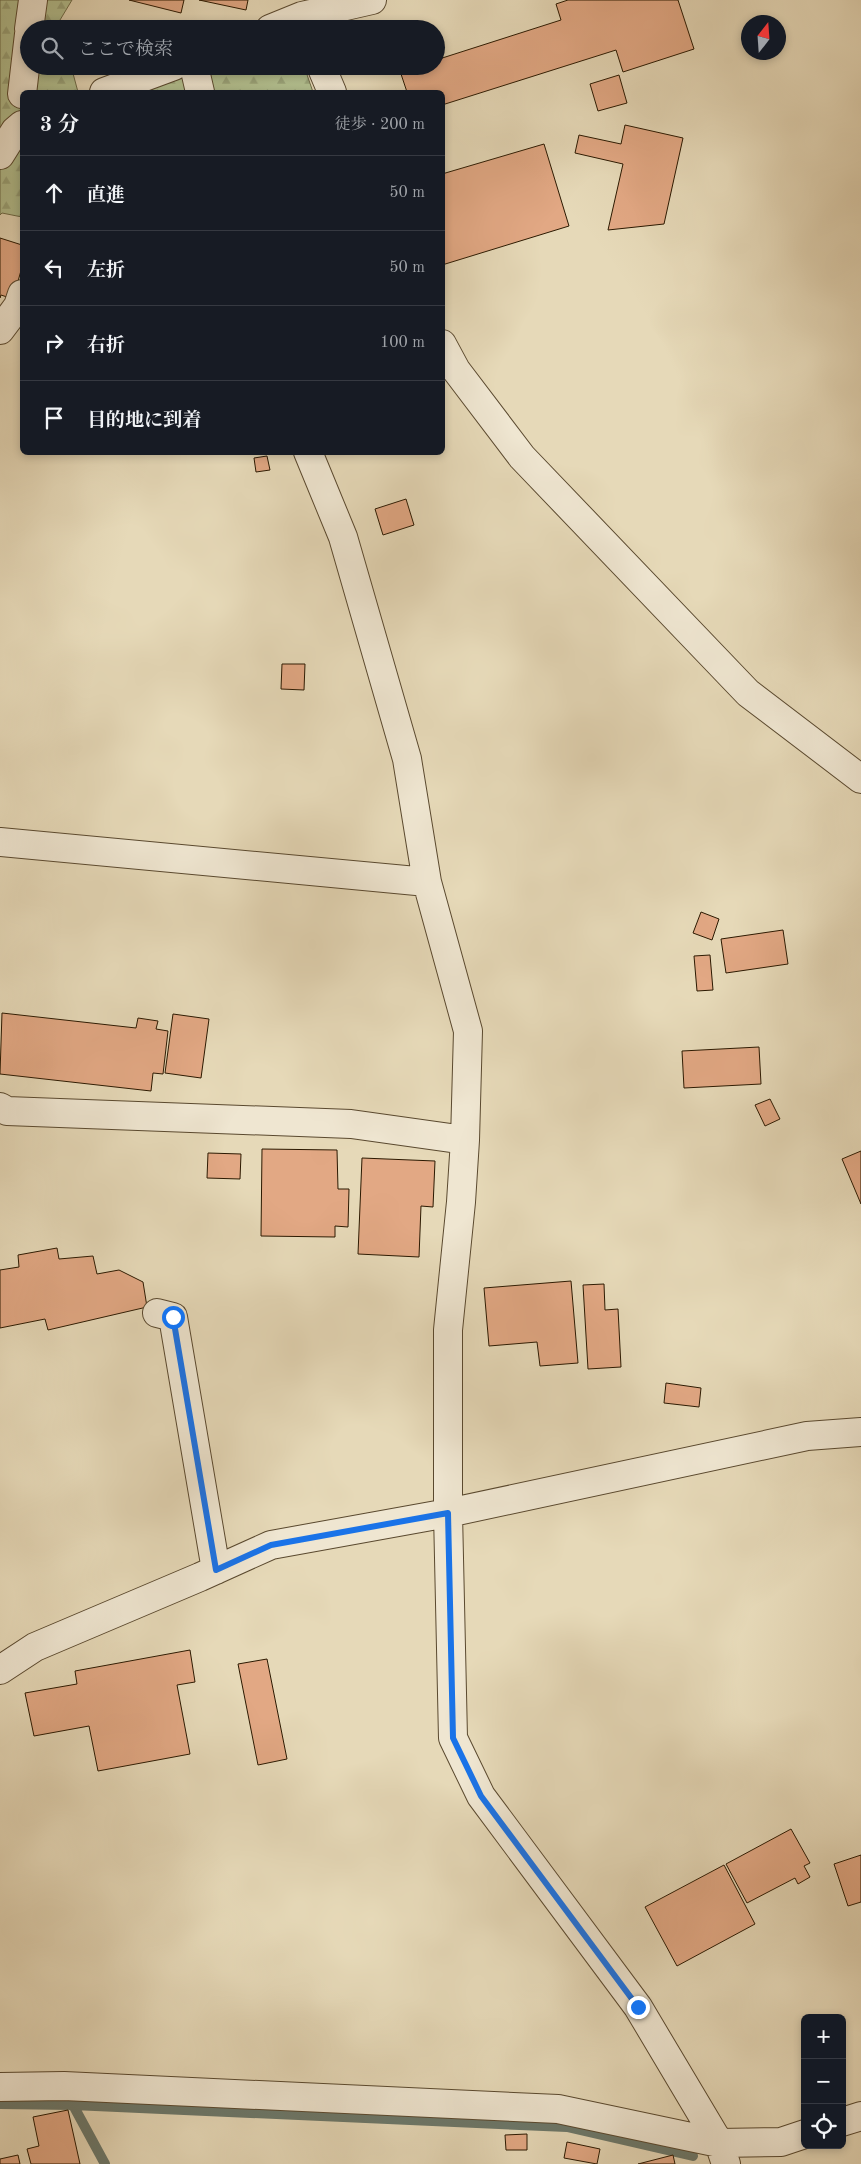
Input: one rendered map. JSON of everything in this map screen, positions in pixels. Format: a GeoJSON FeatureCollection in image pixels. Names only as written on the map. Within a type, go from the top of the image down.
{"type":"FeatureCollection","features":[{"type":"Feature","properties":{"kind":"street"},"geometry":{"type":"LineString","coordinates":[[30,20],[33,0]]}},
{"type":"Feature","properties":{"kind":"street"},"geometry":{"type":"LineString","coordinates":[[302,15],[372,0]]}},
{"type":"Feature","properties":{"kind":"street"},"geometry":{"type":"LineString","coordinates":[[22,90],[24,75]]}},
{"type":"Feature","properties":{"kind":"street"},"geometry":{"type":"LineString","coordinates":[[109,90],[150,75]]}},
{"type":"Feature","properties":{"kind":"street"},"geometry":{"type":"LineString","coordinates":[[196,75],[200,90]]}},
{"type":"Feature","properties":{"kind":"street"},"geometry":{"type":"LineString","coordinates":[[325,75],[331,90]]}},
{"type":"Feature","properties":{"kind":"street"},"geometry":{"type":"LineString","coordinates":[[0,155],[15,131],[20,127]]}},
{"type":"Feature","properties":{"kind":"street"},"geometry":{"type":"LineString","coordinates":[[0,330],[18,306],[20,300]]}},
{"type":"Feature","properties":{"kind":"street"},"geometry":{"type":"LineString","coordinates":[[445,350],[456,370],[522,457],[748,693],[861,779]]}},
{"type":"Feature","properties":{"kind":"street"},"geometry":{"type":"LineString","coordinates":[[309,455],[343,536],[407,759],[427,882],[468,1031],[461,1202],[448,1330],[448,1513],[453,1738],[481,1796],[638,2007],[722,2153]]}},
{"type":"Feature","properties":{"kind":"street"},"geometry":{"type":"LineString","coordinates":[[0,842],[427,882]]}},
{"type":"Feature","properties":{"kind":"street"},"geometry":{"type":"LineString","coordinates":[[0,1107],[6,1111],[16,1112],[351,1124],[465,1140]]}},
{"type":"Feature","properties":{"kind":"street"},"geometry":{"type":"LineString","coordinates":[[157,1313],[173,1317],[216,1570]]}},
{"type":"Feature","properties":{"kind":"street"},"geometry":{"type":"LineString","coordinates":[[0,1670],[36,1647],[271,1545],[448,1513],[807,1436],[861,1432]]}},
{"type":"Feature","properties":{"kind":"street"},"geometry":{"type":"LineString","coordinates":[[0,2087],[74,2086],[558,2108],[722,2153],[780,2142],[801,2135]]}},
{"type":"Feature","properties":{"kind":"street"},"geometry":{"type":"LineString","coordinates":[[846,2121],[861,2116]]}},
{"type":"Feature","properties":{"kind":"green space"},"geometry":{"type":"Polygon","coordinates":[[[0,0],[72,0],[60,20],[20,20],[20,75],[73,75],[77,90],[20,90],[20,217],[2,213],[0,215],[0,0]]]}},
{"type":"Feature","properties":{"kind":"green space"},"geometry":{"type":"Polygon","coordinates":[[[165,75],[307,75],[312,90],[117,90],[165,75]]]}},
{"type":"Feature","properties":{"kind":"building"},"geometry":{"type":"Polygon","coordinates":[[[129,0],[184,0],[181,13],[129,0]]]}},
{"type":"Feature","properties":{"kind":"building"},"geometry":{"type":"Polygon","coordinates":[[[199,0],[248,0],[246,10],[199,0]]]}},
{"type":"Feature","properties":{"kind":"building"},"geometry":{"type":"Polygon","coordinates":[[[568,0],[678,0],[694,49],[623,72],[616,50],[445,104],[445,90],[406,90],[401,75],[445,75],[445,57],[561,20],[556,4],[568,0]]]}},
{"type":"Feature","properties":{"kind":"building"},"geometry":{"type":"Polygon","coordinates":[[[619,75],[627,103],[598,111],[590,84],[619,75]]]}},
{"type":"Feature","properties":{"kind":"building"},"geometry":{"type":"Polygon","coordinates":[[[625,125],[683,138],[664,224],[608,230],[623,164],[575,153],[579,135],[621,144],[625,125]]]}},
{"type":"Feature","properties":{"kind":"building"},"geometry":{"type":"Polygon","coordinates":[[[544,144],[569,226],[445,264],[445,173],[544,144]]]}},
{"type":"Feature","properties":{"kind":"building"},"geometry":{"type":"Polygon","coordinates":[[[0,238],[20,244],[20,274],[13,299],[1,295],[0,298],[0,238]]]}},
{"type":"Feature","properties":{"kind":"building"},"geometry":{"type":"Polygon","coordinates":[[[267,456],[270,470],[256,472],[254,458],[267,456]]]}},
{"type":"Feature","properties":{"kind":"building"},"geometry":{"type":"Polygon","coordinates":[[[406,499],[414,525],[383,535],[375,509],[406,499]]]}},
{"type":"Feature","properties":{"kind":"building"},"geometry":{"type":"Polygon","coordinates":[[[282,664],[305,664],[304,690],[281,689],[282,664]]]}},
{"type":"Feature","properties":{"kind":"building"},"geometry":{"type":"Polygon","coordinates":[[[701,912],[719,919],[712,940],[693,933],[701,912]]]}},
{"type":"Feature","properties":{"kind":"building"},"geometry":{"type":"Polygon","coordinates":[[[783,930],[788,964],[726,973],[721,939],[783,930]]]}},
{"type":"Feature","properties":{"kind":"building"},"geometry":{"type":"Polygon","coordinates":[[[710,955],[713,990],[697,991],[694,956],[710,955]]]}},
{"type":"Feature","properties":{"kind":"building"},"geometry":{"type":"Polygon","coordinates":[[[2,1013],[136,1028],[138,1018],[158,1021],[156,1029],[168,1031],[163,1074],[153,1073],[151,1091],[0,1074],[2,1013]]]}},
{"type":"Feature","properties":{"kind":"building"},"geometry":{"type":"Polygon","coordinates":[[[173,1014],[209,1019],[201,1078],[165,1073],[173,1014]]]}},
{"type":"Feature","properties":{"kind":"building"},"geometry":{"type":"Polygon","coordinates":[[[759,1047],[761,1084],[684,1088],[682,1051],[759,1047]]]}},
{"type":"Feature","properties":{"kind":"building"},"geometry":{"type":"Polygon","coordinates":[[[770,1099],[780,1119],[765,1126],[755,1105],[770,1099]]]}},
{"type":"Feature","properties":{"kind":"building"},"geometry":{"type":"Polygon","coordinates":[[[262,1149],[337,1150],[338,1189],[349,1189],[348,1227],[335,1226],[335,1237],[261,1236],[262,1149]]]}},
{"type":"Feature","properties":{"kind":"building"},"geometry":{"type":"Polygon","coordinates":[[[861,1151],[861,1204],[842,1159],[861,1151]]]}},
{"type":"Feature","properties":{"kind":"building"},"geometry":{"type":"Polygon","coordinates":[[[208,1153],[241,1154],[240,1179],[207,1178],[208,1153]]]}},
{"type":"Feature","properties":{"kind":"building"},"geometry":{"type":"Polygon","coordinates":[[[362,1158],[435,1161],[433,1207],[421,1206],[419,1257],[358,1254],[362,1158]]]}},
{"type":"Feature","properties":{"kind":"building"},"geometry":{"type":"Polygon","coordinates":[[[57,1248],[59,1259],[93,1256],[97,1274],[119,1270],[143,1282],[147,1307],[48,1330],[45,1319],[0,1328],[0,1270],[19,1267],[18,1255],[57,1248]]]}},
{"type":"Feature","properties":{"kind":"building"},"geometry":{"type":"Polygon","coordinates":[[[571,1281],[578,1363],[540,1366],[537,1342],[489,1346],[484,1288],[571,1281]]]}},
{"type":"Feature","properties":{"kind":"building"},"geometry":{"type":"Polygon","coordinates":[[[604,1284],[605,1310],[618,1309],[621,1367],[588,1369],[583,1285],[604,1284]]]}},
{"type":"Feature","properties":{"kind":"building"},"geometry":{"type":"Polygon","coordinates":[[[666,1383],[701,1388],[699,1407],[664,1403],[666,1383]]]}},
{"type":"Feature","properties":{"kind":"building"},"geometry":{"type":"Polygon","coordinates":[[[190,1650],[195,1682],[177,1685],[190,1754],[98,1771],[89,1726],[34,1736],[25,1693],[77,1684],[75,1671],[190,1650]]]}},
{"type":"Feature","properties":{"kind":"building"},"geometry":{"type":"Polygon","coordinates":[[[267,1659],[287,1759],[258,1765],[238,1664],[267,1659]]]}},
{"type":"Feature","properties":{"kind":"building"},"geometry":{"type":"Polygon","coordinates":[[[791,1829],[810,1863],[804,1866],[810,1877],[798,1884],[795,1878],[747,1903],[726,1864],[791,1829]]]}},
{"type":"Feature","properties":{"kind":"building"},"geometry":{"type":"Polygon","coordinates":[[[861,1855],[861,1902],[848,1906],[834,1864],[861,1855]]]}},
{"type":"Feature","properties":{"kind":"building"},"geometry":{"type":"Polygon","coordinates":[[[724,1865],[755,1924],[677,1966],[645,1907],[724,1865]]]}},
{"type":"Feature","properties":{"kind":"building"},"geometry":{"type":"Polygon","coordinates":[[[68,2110],[80,2164],[31,2164],[27,2149],[39,2146],[33,2117],[68,2110]]]}},
{"type":"Feature","properties":{"kind":"building"},"geometry":{"type":"Polygon","coordinates":[[[527,2134],[527,2150],[506,2150],[505,2135],[527,2134]]]}},
{"type":"Feature","properties":{"kind":"building"},"geometry":{"type":"Polygon","coordinates":[[[567,2142],[600,2149],[597,2164],[564,2158],[567,2142]]]}},
{"type":"Feature","properties":{"kind":"building"},"geometry":{"type":"Polygon","coordinates":[[[18,2155],[20,2164],[0,2164],[0,2159],[18,2155]]]}},
{"type":"Feature","properties":{"kind":"building"},"geometry":{"type":"Polygon","coordinates":[[[673,2155],[675,2164],[638,2164],[673,2155]]]}},
{"type":"Feature","properties":{"kind":"waterway"},"geometry":{"type":"LineString","coordinates":[[0,2104],[73,2105],[567,2127],[693,2156]]}},
{"type":"Feature","properties":{"kind":"waterway"},"geometry":{"type":"LineString","coordinates":[[73,2105],[105,2164]]}},
{"type":"Feature","properties":{"kind":"route"},"geometry":{"type":"LineString","coordinates":[[173,1317],[216,1570],[271,1545],[448,1513],[453,1738],[481,1796],[638,2007]]}}]}
